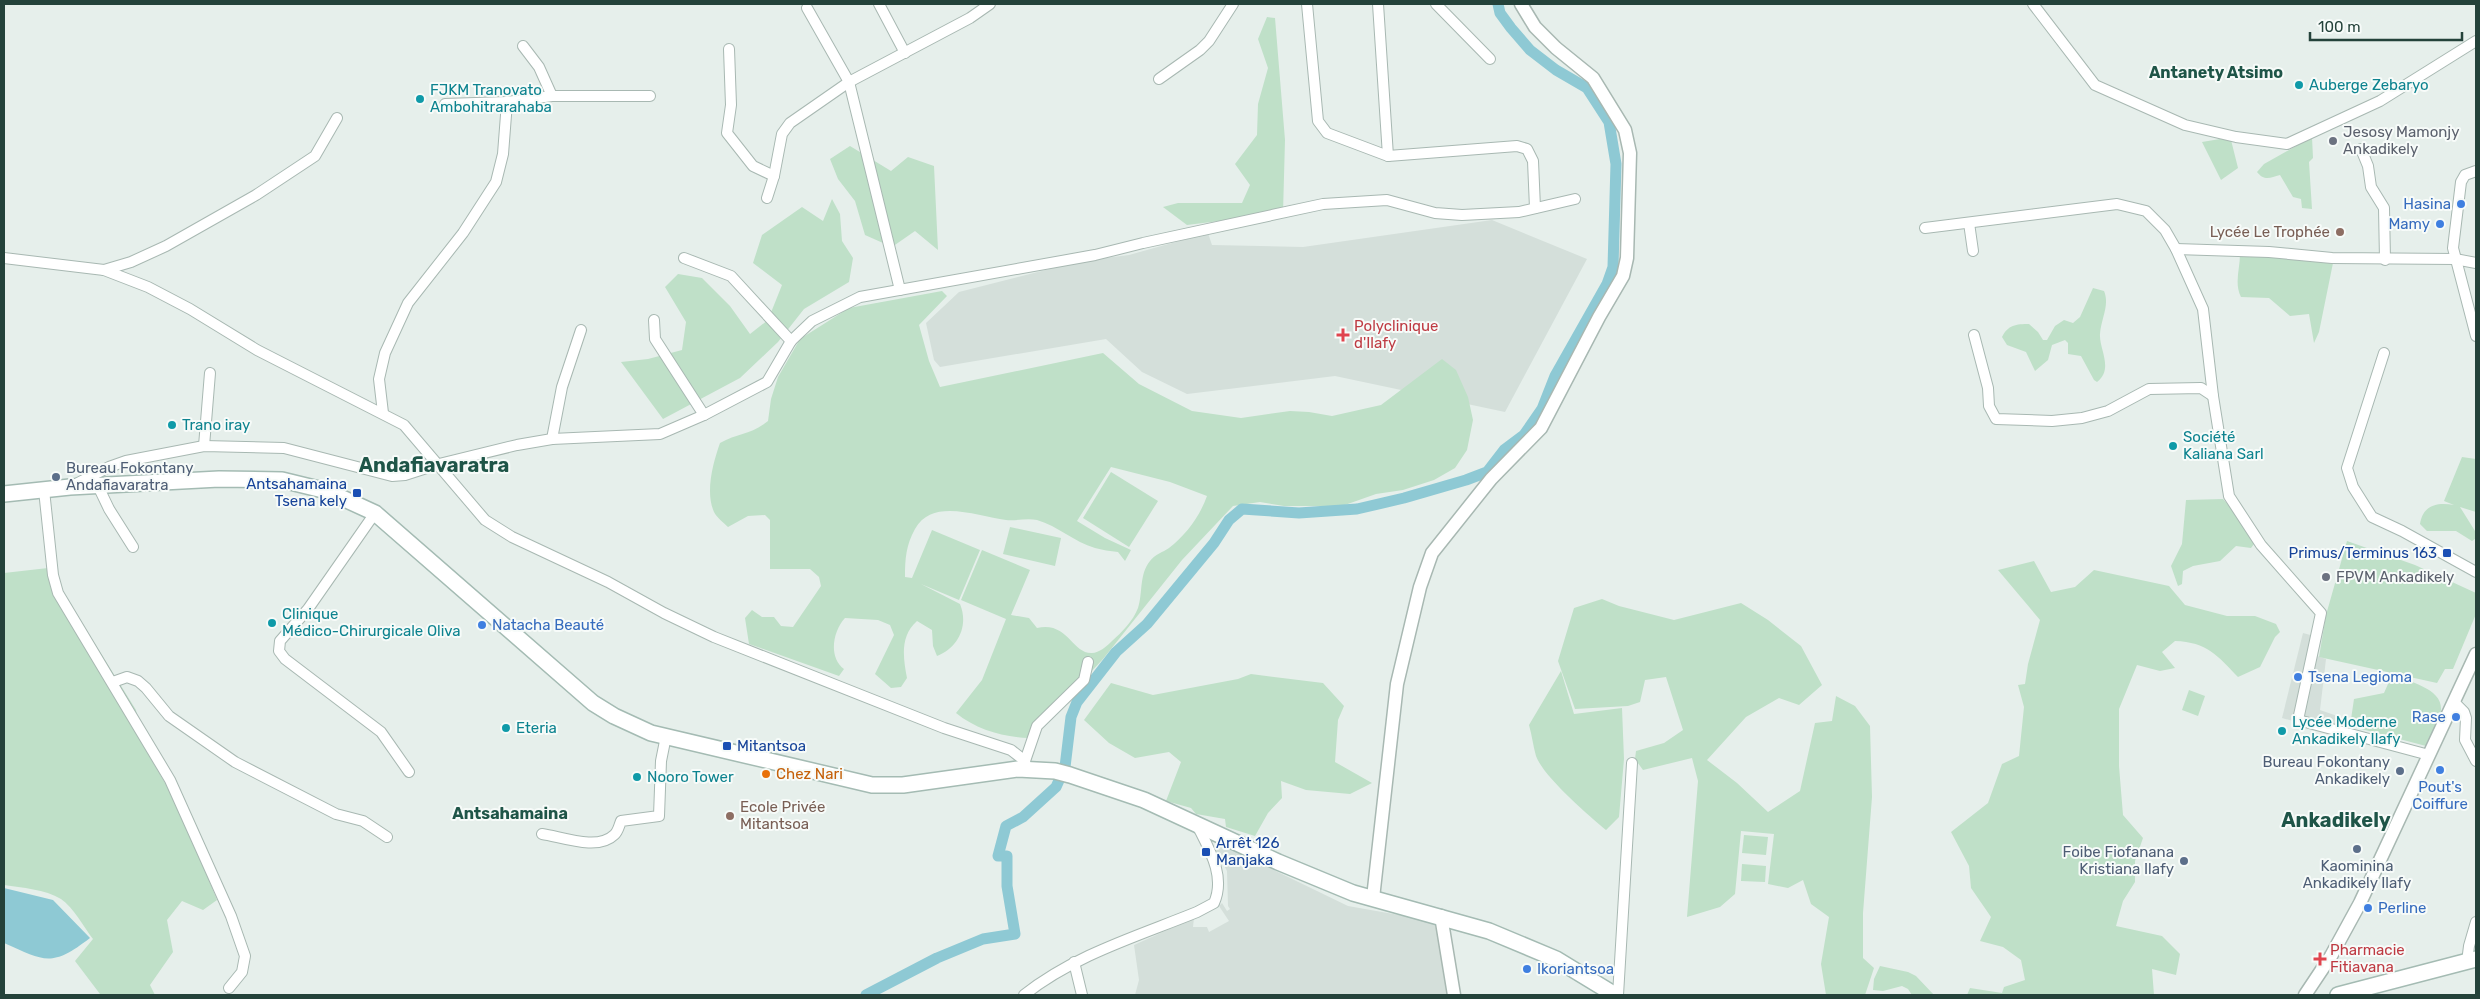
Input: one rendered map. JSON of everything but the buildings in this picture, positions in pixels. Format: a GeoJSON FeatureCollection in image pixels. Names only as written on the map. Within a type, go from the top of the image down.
{"type":"FeatureCollection","features":[{"type":"Feature","properties":{"kind":"main road"},"geometry":{"type":"LineString","coordinates":[[4,494],[70,487],[219,479],[282,480],[327,491],[375,512],[593,703],[636,727],[666,736],[872,785],[903,785],[1025,765],[1109,786],[1196,822],[1278,862],[1353,893],[1441,916],[1489,931],[1556,959],[1616,995]]}},
{"type":"Feature","properties":{"kind":"main road"},"geometry":{"type":"LineString","coordinates":[[2338,995],[2472,960]]}},
{"type":"Feature","properties":{"kind":"street"},"geometry":{"type":"LineString","coordinates":[[879,4],[905,53]]}},
{"type":"Feature","properties":{"kind":"street"},"geometry":{"type":"LineString","coordinates":[[767,198],[774,176],[782,134],[790,123],[849,82],[970,18],[990,4]]}},
{"type":"Feature","properties":{"kind":"street"},"geometry":{"type":"LineString","coordinates":[[1159,79],[1205,45],[1233,4]]}},
{"type":"Feature","properties":{"kind":"street"},"geometry":{"type":"LineString","coordinates":[[1307,4],[1318,121],[1327,133],[1388,156],[1517,146],[1527,149],[1533,161],[1535,208]]}},
{"type":"Feature","properties":{"kind":"street"},"geometry":{"type":"LineString","coordinates":[[1378,4],[1388,156]]}},
{"type":"Feature","properties":{"kind":"street"},"geometry":{"type":"LineString","coordinates":[[1436,4],[1490,59]]}},
{"type":"Feature","properties":{"kind":"street"},"geometry":{"type":"LineString","coordinates":[[1373,898],[1397,684],[1420,587],[1432,553],[1491,479],[1541,428],[1599,317],[1623,276],[1627,258],[1630,153],[1626,130],[1593,78],[1556,48],[1535,26],[1520,4]]}},
{"type":"Feature","properties":{"kind":"street"},"geometry":{"type":"LineString","coordinates":[[2033,4],[2095,85],[2185,125],[2287,144],[2380,101],[2476,41]]}},
{"type":"Feature","properties":{"kind":"street"},"geometry":{"type":"LineString","coordinates":[[807,8],[849,82],[900,290]]}},
{"type":"Feature","properties":{"kind":"street"},"geometry":{"type":"LineString","coordinates":[[523,46],[539,67],[552,96]]}},
{"type":"Feature","properties":{"kind":"street"},"geometry":{"type":"LineString","coordinates":[[729,49],[732,105],[726,133],[753,166],[774,176]]}},
{"type":"Feature","properties":{"kind":"street"},"geometry":{"type":"LineString","coordinates":[[445,104],[507,102],[552,96],[650,96]]}},
{"type":"Feature","properties":{"kind":"street"},"geometry":{"type":"LineString","coordinates":[[383,413],[379,378],[386,353],[408,303],[464,233],[496,182],[503,154],[507,102]]}},
{"type":"Feature","properties":{"kind":"street"},"geometry":{"type":"LineString","coordinates":[[104,270],[130,262],[166,246],[256,195],[315,156],[337,118]]}},
{"type":"Feature","properties":{"kind":"street"},"geometry":{"type":"LineString","coordinates":[[2361,150],[2368,166],[2370,187],[2384,208],[2385,260]]}},
{"type":"Feature","properties":{"kind":"street"},"geometry":{"type":"LineString","coordinates":[[2476,171],[2465,175],[2461,182],[2453,234],[2455,260],[2476,336]]}},
{"type":"Feature","properties":{"kind":"street"},"geometry":{"type":"LineString","coordinates":[[70,487],[109,467],[126,461],[204,446],[284,448],[392,476],[405,475],[439,464],[552,439],[660,434],[704,415],[767,382],[791,340],[812,321],[860,297],[1095,255],[1323,204],[1388,200],[1435,213],[1462,215],[1519,212],[1575,199]]}},
{"type":"Feature","properties":{"kind":"street"},"geometry":{"type":"LineString","coordinates":[[1925,228],[2117,204],[2146,211],[2165,230],[2176,249],[2203,309],[2212,396],[2229,496],[2261,545],[2321,613],[2298,720],[2429,755]]}},
{"type":"Feature","properties":{"kind":"street"},"geometry":{"type":"LineString","coordinates":[[1968,223],[1973,251]]}},
{"type":"Feature","properties":{"kind":"street"},"geometry":{"type":"LineString","coordinates":[[2176,249],[2269,252],[2332,258],[2455,260],[2476,263]]}},
{"type":"Feature","properties":{"kind":"street"},"geometry":{"type":"LineString","coordinates":[[4,258],[104,270],[148,287],[190,309],[257,350],[404,425],[485,520],[512,537],[608,582],[664,613],[714,637],[944,728],[1011,750],[1025,765],[1037,726],[1084,680],[1088,662]]}},
{"type":"Feature","properties":{"kind":"street"},"geometry":{"type":"LineString","coordinates":[[684,258],[731,276],[791,340]]}},
{"type":"Feature","properties":{"kind":"street"},"geometry":{"type":"LineString","coordinates":[[654,320],[655,339],[704,415]]}},
{"type":"Feature","properties":{"kind":"street"},"geometry":{"type":"LineString","coordinates":[[552,439],[562,387],[581,330]]}},
{"type":"Feature","properties":{"kind":"street"},"geometry":{"type":"LineString","coordinates":[[1974,335],[1988,388],[1989,406],[1996,419],[2052,421],[2082,418],[2108,411],[2149,389],[2201,388],[2212,396]]}},
{"type":"Feature","properties":{"kind":"street"},"geometry":{"type":"LineString","coordinates":[[2384,354],[2347,468],[2353,487],[2372,518],[2402,531],[2476,572]]}},
{"type":"Feature","properties":{"kind":"street"},"geometry":{"type":"LineString","coordinates":[[204,446],[210,373]]}},
{"type":"Feature","properties":{"kind":"street"},"geometry":{"type":"LineString","coordinates":[[98,486],[109,509],[133,547]]}},
{"type":"Feature","properties":{"kind":"street"},"geometry":{"type":"LineString","coordinates":[[44,490],[53,575],[58,593],[170,780],[231,916],[245,956],[242,972],[230,988]]}},
{"type":"Feature","properties":{"kind":"street"},"geometry":{"type":"LineString","coordinates":[[375,512],[308,609],[280,641],[279,651],[285,659],[381,732],[409,772]]}},
{"type":"Feature","properties":{"kind":"street"},"geometry":{"type":"LineString","coordinates":[[2305,995],[2331,956],[2360,903],[2476,654]]}},
{"type":"Feature","properties":{"kind":"street"},"geometry":{"type":"LineString","coordinates":[[113,682],[127,677],[138,682],[169,716],[235,762],[336,814],[363,821],[387,837]]}},
{"type":"Feature","properties":{"kind":"street"},"geometry":{"type":"LineString","coordinates":[[2455,702],[2464,712],[2466,718],[2465,740],[2476,761]]}},
{"type":"Feature","properties":{"kind":"street"},"geometry":{"type":"LineString","coordinates":[[542,834],[595,843],[605,841],[615,834],[621,821],[659,816],[661,761],[666,736]]}},
{"type":"Feature","properties":{"kind":"street"},"geometry":{"type":"LineString","coordinates":[[1616,995],[1632,763]]}},
{"type":"Feature","properties":{"kind":"street"},"geometry":{"type":"LineString","coordinates":[[1024,995],[1044,979],[1074,962],[1197,912],[1214,903],[1220,882],[1210,851],[1196,822]]}},
{"type":"Feature","properties":{"kind":"street"},"geometry":{"type":"LineString","coordinates":[[1441,916],[1454,995]]}},
{"type":"Feature","properties":{"kind":"street"},"geometry":{"type":"LineString","coordinates":[[2472,960],[2469,946],[2476,922]]}},
{"type":"Feature","properties":{"kind":"street"},"geometry":{"type":"LineString","coordinates":[[1074,962],[1082,995]]}},
{"type":"Feature","properties":{"kind":"shaded area"},"geometry":{"type":"Polygon","coordinates":[[[1492,220],[1587,259],[1505,412],[1335,376],[1187,394],[1142,372],[1106,339],[940,367],[934,360],[926,323],[959,292],[1081,261],[1129,255],[1208,233],[1212,245],[1303,247],[1492,220]]]}},
{"type":"Feature","properties":{"kind":"shaded area","name":"Tsena Legioma"},"geometry":{"type":"Polygon","coordinates":[[[2303,633],[2314,636],[2293,721],[2282,718],[2303,633]]]}},
{"type":"Feature","properties":{"kind":"shaded area"},"geometry":{"type":"Polygon","coordinates":[[[2314,655],[2326,659],[2320,710],[2343,718],[2342,730],[2304,720],[2314,655]]]}},
{"type":"Feature","properties":{"kind":"shaded area"},"geometry":{"type":"Polygon","coordinates":[[[1220,844],[1348,906],[1433,921],[1439,935],[1452,995],[1135,995],[1139,980],[1134,945],[1194,918],[1193,927],[1207,927],[1209,932],[1229,921],[1219,906],[1222,903],[1227,911],[1230,909],[1228,906],[1227,871],[1216,850],[1220,844]]]}},
{"type":"Feature","properties":{"kind":"green space"},"geometry":{"type":"Polygon","coordinates":[[[1267,17],[1275,18],[1285,140],[1283,213],[1187,225],[1163,207],[1178,203],[1242,203],[1250,185],[1235,164],[1257,135],[1258,104],[1268,68],[1258,39],[1267,17]]]}},
{"type":"Feature","properties":{"kind":"green space"},"geometry":{"type":"Polygon","coordinates":[[[2312,137],[2313,158],[2309,162],[2312,209],[2302,208],[2301,199],[2293,197],[2280,175],[2265,178],[2257,172],[2264,164],[2312,137]]]}},
{"type":"Feature","properties":{"kind":"green space"},"geometry":{"type":"Polygon","coordinates":[[[2220,139],[2231,140],[2238,168],[2221,180],[2202,142],[2220,139]]]}},
{"type":"Feature","properties":{"kind":"green space"},"geometry":{"type":"Polygon","coordinates":[[[850,146],[891,171],[908,157],[934,166],[938,250],[915,231],[892,247],[865,235],[855,201],[838,179],[830,159],[850,146]]]}},
{"type":"Feature","properties":{"kind":"green space"},"geometry":{"type":"Polygon","coordinates":[[[832,199],[840,214],[842,241],[853,258],[849,282],[804,309],[778,342],[740,378],[663,419],[621,362],[648,359],[682,350],[686,322],[665,287],[678,274],[702,278],[730,306],[750,334],[768,320],[782,285],[753,263],[762,235],[802,207],[823,221],[832,199]]]}},
{"type":"Feature","properties":{"kind":"green space"},"geometry":{"type":"Polygon","coordinates":[[[2240,254],[2333,263],[2319,332],[2314,343],[2309,314],[2290,316],[2269,298],[2241,297],[2238,286],[2240,254]]]}},
{"type":"Feature","properties":{"kind":"green space"},"geometry":{"type":"Polygon","coordinates":[[[2093,288],[2104,291],[2106,296],[2106,307],[2100,334],[2105,365],[2102,377],[2097,382],[2094,380],[2081,356],[2068,354],[2068,343],[2065,340],[2052,345],[2048,360],[2035,371],[2026,352],[2007,345],[2002,337],[2013,326],[2029,324],[2038,332],[2043,340],[2047,340],[2055,326],[2064,320],[2073,323],[2080,317],[2093,288]]]}},
{"type":"Feature","properties":{"kind":"green space"},"geometry":{"type":"Polygon","coordinates":[[[942,291],[947,296],[919,325],[929,361],[940,387],[1103,353],[1139,384],[1192,411],[1241,418],[1290,411],[1332,416],[1381,405],[1442,359],[1456,370],[1468,397],[1473,420],[1467,450],[1455,468],[1434,480],[1403,490],[1376,494],[1342,506],[1284,506],[1260,502],[1233,506],[1182,560],[1103,659],[1029,738],[991,732],[973,724],[956,713],[982,680],[1006,619],[961,600],[982,550],[1030,570],[1011,615],[1029,618],[1037,628],[1047,627],[1056,629],[1063,633],[1079,649],[1095,653],[1108,645],[1130,622],[1138,608],[1144,572],[1150,561],[1169,548],[1187,531],[1207,496],[1170,482],[1111,467],[1077,521],[1105,538],[1131,550],[1125,561],[1118,552],[1087,545],[1037,520],[1006,520],[957,511],[944,511],[923,519],[915,529],[908,546],[905,577],[912,578],[932,530],[980,550],[959,600],[921,584],[960,604],[963,620],[960,635],[951,648],[937,656],[933,646],[932,630],[917,621],[905,640],[904,662],[907,678],[901,687],[891,688],[875,674],[894,635],[890,625],[878,620],[845,618],[841,623],[834,644],[836,658],[844,669],[839,676],[749,644],[745,618],[752,610],[762,617],[774,617],[781,626],[793,627],[821,586],[819,577],[810,569],[770,569],[770,520],[765,515],[748,516],[728,527],[714,512],[710,496],[713,468],[720,443],[756,429],[768,421],[771,399],[778,377],[800,339],[849,308],[942,291]]]}},
{"type":"Feature","properties":{"kind":"green space"},"geometry":{"type":"Polygon","coordinates":[[[2462,457],[2476,459],[2476,512],[2460,507],[2475,531],[2475,539],[2472,541],[2456,531],[2427,531],[2420,524],[2424,513],[2432,506],[2442,504],[2454,505],[2444,501],[2462,457]]]}},
{"type":"Feature","properties":{"kind":"green space"},"geometry":{"type":"Polygon","coordinates":[[[1111,472],[1158,501],[1129,547],[1083,518],[1111,472]]]}},
{"type":"Feature","properties":{"kind":"green space"},"geometry":{"type":"Polygon","coordinates":[[[2223,499],[2243,521],[2254,544],[2251,548],[2236,546],[2220,561],[2193,566],[2183,571],[2182,584],[2178,586],[2171,566],[2182,544],[2186,500],[2223,499]]]}},
{"type":"Feature","properties":{"kind":"green space"},"geometry":{"type":"Polygon","coordinates":[[[1010,527],[1061,538],[1055,566],[1003,554],[1010,527]]]}},
{"type":"Feature","properties":{"kind":"green space"},"geometry":{"type":"Polygon","coordinates":[[[2347,541],[2415,565],[2476,593],[2476,614],[2453,669],[2445,669],[2437,683],[2319,657],[2326,615],[2347,541]]]}},
{"type":"Feature","properties":{"kind":"green space"},"geometry":{"type":"Polygon","coordinates":[[[2034,561],[2051,592],[2075,587],[2094,570],[2169,586],[2185,605],[2227,616],[2255,616],[2276,624],[2280,632],[2275,637],[2260,667],[2238,677],[2218,657],[2204,647],[2175,641],[2162,652],[2175,668],[2160,671],[2137,665],[2119,709],[2119,766],[2123,815],[2143,838],[2135,861],[2135,882],[2123,901],[2116,926],[2162,936],[2180,954],[2176,975],[2152,969],[2154,995],[1967,995],[1970,988],[2002,993],[2004,987],[2025,980],[2021,960],[2003,947],[1980,941],[1991,917],[1971,888],[1969,866],[1951,832],[1988,803],[2002,764],[2019,756],[2024,707],[2018,685],[2025,684],[2028,664],[2040,620],[1998,570],[2034,561]]]}},
{"type":"Feature","properties":{"kind":"green space"},"geometry":{"type":"Polygon","coordinates":[[[48,568],[136,710],[143,745],[179,807],[217,900],[203,910],[182,901],[167,920],[173,952],[150,985],[155,995],[100,994],[75,961],[93,939],[70,907],[61,899],[48,893],[4,885],[4,573],[48,568]]]}},
{"type":"Feature","properties":{"kind":"green space"},"geometry":{"type":"Polygon","coordinates":[[[1602,599],[1619,606],[1674,620],[1741,603],[1768,620],[1801,646],[1822,685],[1799,705],[1779,698],[1746,717],[1707,760],[1737,783],[1768,812],[1800,791],[1815,723],[1832,721],[1836,696],[1855,706],[1870,726],[1872,797],[1863,913],[1863,958],[1874,968],[1865,995],[1826,995],[1821,964],[1829,917],[1811,904],[1803,880],[1788,888],[1768,884],[1774,834],[1741,831],[1735,894],[1720,907],[1687,917],[1698,781],[1692,758],[1643,770],[1635,759],[1636,751],[1664,743],[1683,730],[1666,677],[1645,680],[1640,702],[1628,706],[1575,709],[1558,661],[1574,608],[1602,599]]]}},
{"type":"Feature","properties":{"kind":"green space"},"geometry":{"type":"Polygon","coordinates":[[[1561,671],[1574,714],[1622,708],[1624,759],[1619,817],[1606,830],[1556,784],[1547,774],[1536,756],[1529,725],[1561,671]]]}},
{"type":"Feature","properties":{"kind":"green space"},"geometry":{"type":"Polygon","coordinates":[[[1251,674],[1323,683],[1344,706],[1338,720],[1335,762],[1372,783],[1350,794],[1306,790],[1281,781],[1282,798],[1268,813],[1255,836],[1226,827],[1225,819],[1196,814],[1191,808],[1166,801],[1181,762],[1169,752],[1135,758],[1109,743],[1084,720],[1111,683],[1153,695],[1238,679],[1251,674]]]}},
{"type":"Feature","properties":{"kind":"green space"},"geometry":{"type":"Polygon","coordinates":[[[2392,675],[2422,686],[2436,696],[2440,702],[2439,717],[2426,746],[2350,726],[2354,699],[2384,693],[2392,675]]]}},
{"type":"Feature","properties":{"kind":"green space"},"geometry":{"type":"Polygon","coordinates":[[[2189,690],[2205,696],[2198,716],[2182,710],[2189,690]]]}},
{"type":"Feature","properties":{"kind":"green space"},"geometry":{"type":"Polygon","coordinates":[[[1744,835],[1768,837],[1766,855],[1742,853],[1744,835]]]}},
{"type":"Feature","properties":{"kind":"green space"},"geometry":{"type":"Polygon","coordinates":[[[1742,864],[1766,866],[1765,882],[1741,881],[1742,864]]]}},
{"type":"Feature","properties":{"kind":"green space"},"geometry":{"type":"Polygon","coordinates":[[[1880,966],[1908,972],[1916,976],[1934,995],[1912,995],[1908,989],[1902,986],[1883,991],[1873,990],[1874,979],[1880,966]]]}},
{"type":"Feature","properties":{"kind":"water"},"geometry":{"type":"Polygon","coordinates":[[[4,888],[53,900],[90,938],[77,948],[56,958],[39,957],[4,943],[4,888]]]}},
{"type":"Feature","properties":{"kind":"waterway"},"geometry":{"type":"LineString","coordinates":[[866,995],[937,958],[983,939],[1015,934],[1007,886],[1007,856],[998,856],[1006,826],[1023,817],[1056,787],[1065,767],[1071,717],[1077,702],[1116,652],[1147,624],[1214,543],[1229,520],[1242,509],[1299,513],[1357,509],[1466,480],[1487,472],[1504,450],[1524,435],[1542,409],[1555,376],[1607,284],[1613,267],[1616,164],[1609,122],[1587,88],[1556,70],[1530,50],[1500,13],[1498,4]]}},
{"type":"Feature","properties":{"kind":"place","name":"Auberge Zebaryo"},"geometry":{"type":"Point","coordinates":[2299,85]}},
{"type":"Feature","properties":{"kind":"place","name":"FJKM Tranovato Ambohitrarahaba"},"geometry":{"type":"Point","coordinates":[420,99]}},
{"type":"Feature","properties":{"kind":"place","name":"Jesosy Mamonjy Ankadikely"},"geometry":{"type":"Point","coordinates":[2333,141]}},
{"type":"Feature","properties":{"kind":"place","name":"Hasina"},"geometry":{"type":"Point","coordinates":[2461,204]}},
{"type":"Feature","properties":{"kind":"place","name":"Mamy"},"geometry":{"type":"Point","coordinates":[2440,224]}},
{"type":"Feature","properties":{"kind":"place","name":"Lycée Le Trophée"},"geometry":{"type":"Point","coordinates":[2340,232]}},
{"type":"Feature","properties":{"kind":"place","name":"Polyclinique d'Ilafy"},"geometry":{"type":"Point","coordinates":[1343,335]}},
{"type":"Feature","properties":{"kind":"place","name":"Trano iray"},"geometry":{"type":"Point","coordinates":[172,425]}},
{"type":"Feature","properties":{"kind":"place","name":"Société Kaliana Sarl"},"geometry":{"type":"Point","coordinates":[2173,446]}},
{"type":"Feature","properties":{"kind":"place","name":"Bureau Fokontany Andafiavaratra"},"geometry":{"type":"Point","coordinates":[56,477]}},
{"type":"Feature","properties":{"kind":"place","name":"Antsahamaina Tsena kely"},"geometry":{"type":"Point","coordinates":[357,493]}},
{"type":"Feature","properties":{"kind":"place","name":"Primus/Terminus 163"},"geometry":{"type":"Point","coordinates":[2447,553]}},
{"type":"Feature","properties":{"kind":"place","name":"FPVM Ankadikely"},"geometry":{"type":"Point","coordinates":[2326,577]}},
{"type":"Feature","properties":{"kind":"place","name":"Clinique Médico-Chirurgicale Oliva"},"geometry":{"type":"Point","coordinates":[272,623]}},
{"type":"Feature","properties":{"kind":"place","name":"Natacha Beauté"},"geometry":{"type":"Point","coordinates":[482,625]}},
{"type":"Feature","properties":{"kind":"place","name":"Tsena Legioma"},"geometry":{"type":"Point","coordinates":[2298,677]}},
{"type":"Feature","properties":{"kind":"place","name":"Rase"},"geometry":{"type":"Point","coordinates":[2456,717]}},
{"type":"Feature","properties":{"kind":"place","name":"Eteria"},"geometry":{"type":"Point","coordinates":[506,728]}},
{"type":"Feature","properties":{"kind":"place","name":"Lycée Moderne Ankadikely Ilafy"},"geometry":{"type":"Point","coordinates":[2282,731]}},
{"type":"Feature","properties":{"kind":"place","name":"Mitantsoa"},"geometry":{"type":"Point","coordinates":[727,746]}},
{"type":"Feature","properties":{"kind":"place","name":"Pout's Coiffure"},"geometry":{"type":"Point","coordinates":[2440,770]}},
{"type":"Feature","properties":{"kind":"place","name":"Bureau Fokontany Ankadikely"},"geometry":{"type":"Point","coordinates":[2400,771]}},
{"type":"Feature","properties":{"kind":"place","name":"Chez Nari"},"geometry":{"type":"Point","coordinates":[766,774]}},
{"type":"Feature","properties":{"kind":"place","name":"Nooro Tower"},"geometry":{"type":"Point","coordinates":[637,777]}},
{"type":"Feature","properties":{"kind":"place","name":"Ecole Privée Mitantsoa"},"geometry":{"type":"Point","coordinates":[730,816]}},
{"type":"Feature","properties":{"kind":"place","name":"Kaominina Ankadikely Ilafy"},"geometry":{"type":"Point","coordinates":[2357,849]}},
{"type":"Feature","properties":{"kind":"place","name":"Arrêt 126 Manjaka"},"geometry":{"type":"Point","coordinates":[1206,852]}},
{"type":"Feature","properties":{"kind":"place","name":"Foibe Fiofanana Kristiana Ilafy"},"geometry":{"type":"Point","coordinates":[2184,861]}},
{"type":"Feature","properties":{"kind":"place","name":"Perline"},"geometry":{"type":"Point","coordinates":[2368,908]}},
{"type":"Feature","properties":{"kind":"place","name":"Pharmacie Fitiavana"},"geometry":{"type":"Point","coordinates":[2320,959]}},
{"type":"Feature","properties":{"kind":"place","name":"Ikoriantsoa"},"geometry":{"type":"Point","coordinates":[1527,969]}},
{"type":"Feature","properties":{"kind":"district","name":"Antanety Atsimo"},"geometry":{"type":"Point","coordinates":[2216,72]}},
{"type":"Feature","properties":{"kind":"district","name":"Andafiavaratra"},"geometry":{"type":"Point","coordinates":[434,465]}},
{"type":"Feature","properties":{"kind":"district","name":"Antsahamaina"},"geometry":{"type":"Point","coordinates":[510,813]}},
{"type":"Feature","properties":{"kind":"district","name":"Ankadikely"},"geometry":{"type":"Point","coordinates":[2336,820]}}]}
